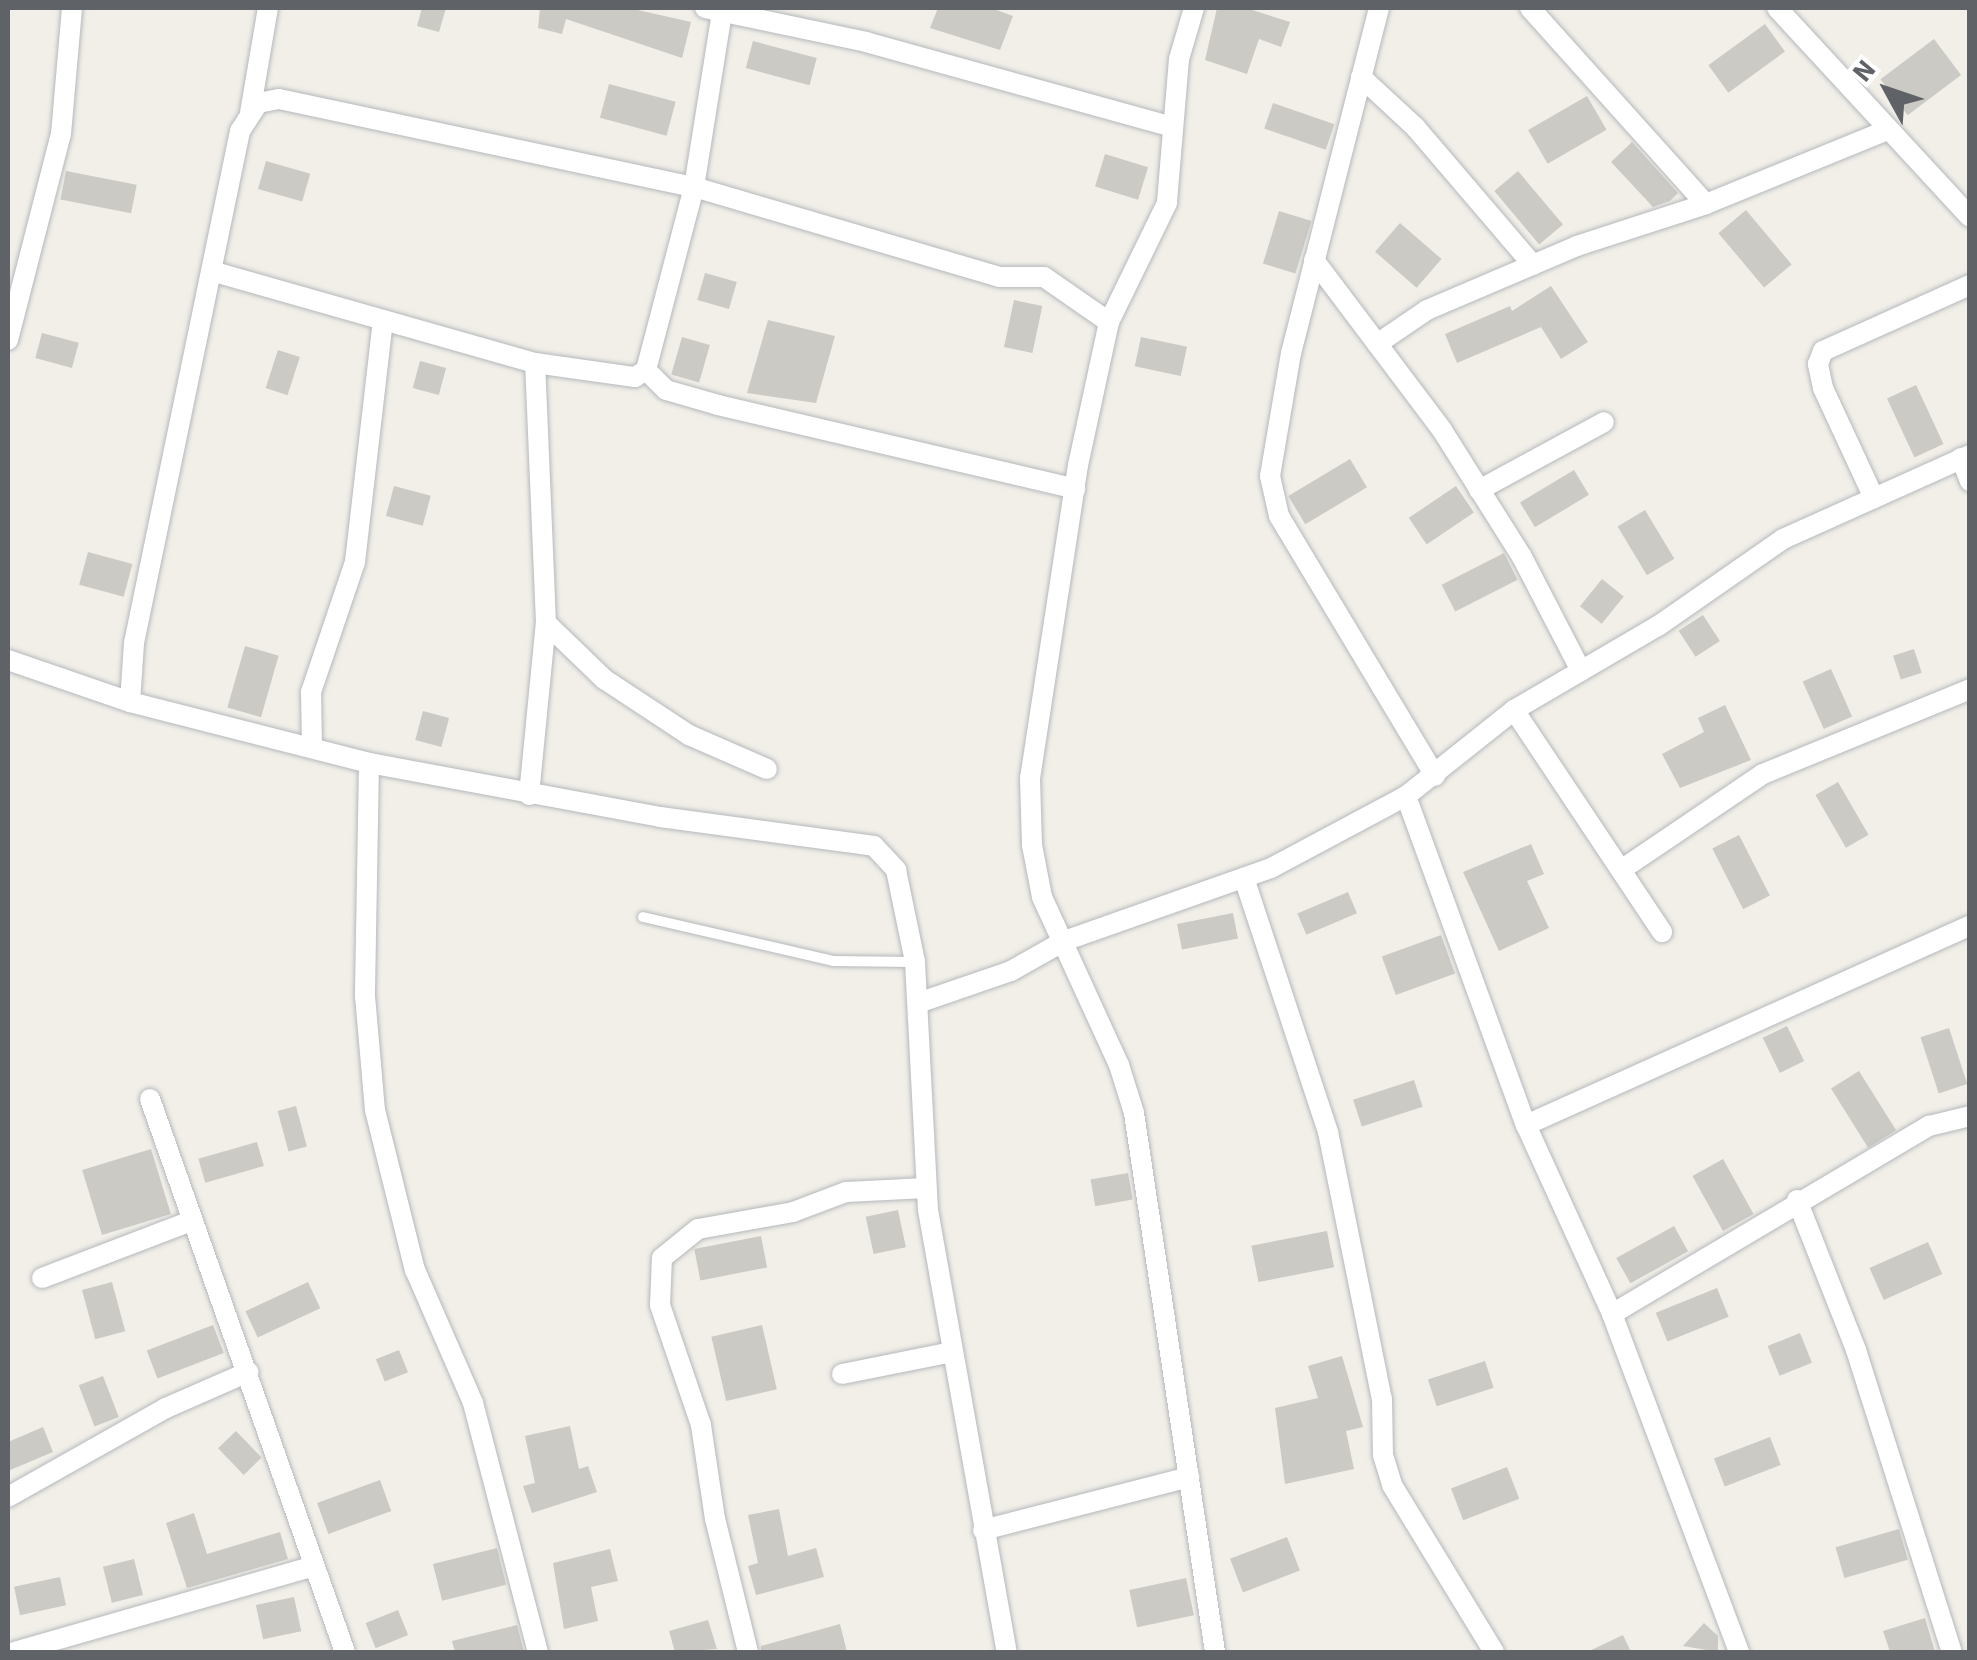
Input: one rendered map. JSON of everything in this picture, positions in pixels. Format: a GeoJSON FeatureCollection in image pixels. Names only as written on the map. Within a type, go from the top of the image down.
{"type":"FeatureCollection","features":[{"type":"Feature","properties":{"kind":"street"},"geometry":{"type":"LineString","coordinates":[[8,340],[61,134],[72,8]]}},
{"type":"Feature","properties":{"kind":"street"},"geometry":{"type":"LineString","coordinates":[[250,113],[268,8]]}},
{"type":"Feature","properties":{"kind":"street"},"geometry":{"type":"LineString","coordinates":[[1194,8],[1179,58],[1167,202],[1109,322],[1075,489],[1030,778],[1038,880],[1134,1113],[1215,1652]]}},
{"type":"Feature","properties":{"kind":"street"},"geometry":{"type":"LineString","coordinates":[[1378,8],[1314,260],[1270,476],[1279,516],[1436,776]]}},
{"type":"Feature","properties":{"kind":"street"},"geometry":{"type":"LineString","coordinates":[[1530,8],[1706,204]]}},
{"type":"Feature","properties":{"kind":"street"},"geometry":{"type":"LineString","coordinates":[[1777,8],[1970,217]]}},
{"type":"Feature","properties":{"kind":"street"},"geometry":{"type":"LineString","coordinates":[[215,272],[535,364],[635,377],[646,370],[694,187],[714,10],[866,42],[1172,127]]}},
{"type":"Feature","properties":{"kind":"street"},"geometry":{"type":"LineString","coordinates":[[1361,77],[1416,128],[1533,265]]}},
{"type":"Feature","properties":{"kind":"street"},"geometry":{"type":"LineString","coordinates":[[130,702],[134,644],[215,272],[240,131],[258,103],[279,99],[521,156],[694,187],[1000,277],[1044,277],[1109,322]]}},
{"type":"Feature","properties":{"kind":"street"},"geometry":{"type":"LineString","coordinates":[[1377,344],[1426,310],[1533,265],[1706,204],[1887,130]]}},
{"type":"Feature","properties":{"kind":"street"},"geometry":{"type":"LineString","coordinates":[[1314,260],[1480,490],[1582,670]]}},
{"type":"Feature","properties":{"kind":"street"},"geometry":{"type":"LineString","coordinates":[[1874,498],[1822,388],[1818,364],[1823,352],[1970,285]]}},
{"type":"Feature","properties":{"kind":"street"},"geometry":{"type":"LineString","coordinates":[[312,748],[311,692],[356,562],[383,321]]}},
{"type":"Feature","properties":{"kind":"street"},"geometry":{"type":"LineString","coordinates":[[529,795],[546,623],[535,364]]}},
{"type":"Feature","properties":{"kind":"street"},"geometry":{"type":"LineString","coordinates":[[646,370],[666,390],[718,405],[1075,489]]}},
{"type":"Feature","properties":{"kind":"street"},"geometry":{"type":"LineString","coordinates":[[1480,490],[1604,422]]}},
{"type":"Feature","properties":{"kind":"street"},"geometry":{"type":"LineString","coordinates":[[918,1003],[1011,971],[1064,941],[1244,878],[1406,796],[1436,776],[1514,710],[1782,540],[1965,457],[1970,481]]}},
{"type":"Feature","properties":{"kind":"street"},"geometry":{"type":"LineString","coordinates":[[546,623],[604,678],[689,736],[767,769]]}},
{"type":"Feature","properties":{"kind":"street"},"geometry":{"type":"LineString","coordinates":[[8,660],[130,702],[369,763],[529,795],[874,846],[896,870],[915,962],[926,1188],[1007,1652]]}},
{"type":"Feature","properties":{"kind":"street"},"geometry":{"type":"LineString","coordinates":[[1622,870],[1763,774],[1970,689]]}},
{"type":"Feature","properties":{"kind":"street"},"geometry":{"type":"LineString","coordinates":[[1514,710],[1662,932]]}},
{"type":"Feature","properties":{"kind":"street"},"geometry":{"type":"LineString","coordinates":[[369,763],[364,996],[374,1110],[415,1270],[473,1403],[538,1652]]}},
{"type":"Feature","properties":{"kind":"street"},"geometry":{"type":"LineString","coordinates":[[1406,796],[1526,1124],[1612,1314],[1739,1652]]}},
{"type":"Feature","properties":{"kind":"street"},"geometry":{"type":"LineString","coordinates":[[1244,878],[1328,1132],[1382,1400],[1382,1455],[1392,1485],[1494,1652]]}},
{"type":"Feature","properties":{"kind":"street"},"geometry":{"type":"LineString","coordinates":[[1526,1124],[1970,926]]}},
{"type":"Feature","properties":{"kind":"street"},"geometry":{"type":"LineString","coordinates":[[150,1099],[188,1222],[248,1372],[345,1652]]}},
{"type":"Feature","properties":{"kind":"street"},"geometry":{"type":"LineString","coordinates":[[1612,1314],[1797,1200],[1929,1126],[1970,1116]]}},
{"type":"Feature","properties":{"kind":"street"},"geometry":{"type":"LineString","coordinates":[[748,1652],[715,1520],[701,1425],[660,1305],[662,1258],[698,1228],[793,1212],[846,1192],[926,1188]]}},
{"type":"Feature","properties":{"kind":"street"},"geometry":{"type":"LineString","coordinates":[[1797,1200],[1868,1384],[1952,1652]]}},
{"type":"Feature","properties":{"kind":"street"},"geometry":{"type":"LineString","coordinates":[[42,1278],[188,1222]]}},
{"type":"Feature","properties":{"kind":"street"},"geometry":{"type":"LineString","coordinates":[[842,1374],[952,1352]]}},
{"type":"Feature","properties":{"kind":"street"},"geometry":{"type":"LineString","coordinates":[[8,1497],[166,1408],[248,1372]]}},
{"type":"Feature","properties":{"kind":"street"},"geometry":{"type":"LineString","coordinates":[[984,1530],[1189,1477]]}},
{"type":"Feature","properties":{"kind":"street"},"geometry":{"type":"LineString","coordinates":[[14,1652],[313,1566]]}},
{"type":"Feature","properties":{"kind":"lane"},"geometry":{"type":"LineString","coordinates":[[643,917],[833,960],[915,962]]}},
{"type":"Feature","properties":{"kind":"building"},"geometry":{"type":"Polygon","coordinates":[[[422,8],[446,8],[439,32],[417,26],[422,8]]]}},
{"type":"Feature","properties":{"kind":"building"},"geometry":{"type":"Polygon","coordinates":[[[540,8],[629,8],[691,22],[682,58],[566,19],[562,34],[538,28],[540,8]]]}},
{"type":"Feature","properties":{"kind":"building"},"geometry":{"type":"Polygon","coordinates":[[[938,8],[991,8],[1013,16],[1000,50],[930,28],[938,8]]]}},
{"type":"Feature","properties":{"kind":"building"},"geometry":{"type":"Polygon","coordinates":[[[1217,8],[1246,8],[1290,22],[1281,47],[1259,39],[1247,74],[1205,60],[1217,8]]]}},
{"type":"Feature","properties":{"kind":"building"},"geometry":{"type":"Polygon","coordinates":[[[1765,24],[1785,52],[1728,93],[1708,65],[1765,24]]]}},
{"type":"Feature","properties":{"kind":"building"},"geometry":{"type":"Polygon","coordinates":[[[1934,39],[1961,75],[1908,115],[1880,79],[1934,39]]]}},
{"type":"Feature","properties":{"kind":"building"},"geometry":{"type":"Polygon","coordinates":[[[753,41],[817,58],[810,85],[746,68],[753,41]]]}},
{"type":"Feature","properties":{"kind":"building"},"geometry":{"type":"Polygon","coordinates":[[[609,84],[676,102],[667,136],[600,118],[609,84]]]}},
{"type":"Feature","properties":{"kind":"building"},"geometry":{"type":"Polygon","coordinates":[[[1587,96],[1606,130],[1548,164],[1528,130],[1587,96]]]}},
{"type":"Feature","properties":{"kind":"building"},"geometry":{"type":"Polygon","coordinates":[[[1273,103],[1334,124],[1326,150],[1264,129],[1273,103]]]}},
{"type":"Feature","properties":{"kind":"building"},"geometry":{"type":"Polygon","coordinates":[[[1632,142],[1678,193],[1670,201],[1653,207],[1611,162],[1632,142]]]}},
{"type":"Feature","properties":{"kind":"building"},"geometry":{"type":"Polygon","coordinates":[[[1105,154],[1148,167],[1138,200],[1095,187],[1105,154]]]}},
{"type":"Feature","properties":{"kind":"building"},"geometry":{"type":"Polygon","coordinates":[[[266,161],[310,174],[302,202],[258,189],[266,161]]]}},
{"type":"Feature","properties":{"kind":"building"},"geometry":{"type":"Polygon","coordinates":[[[66,171],[137,185],[131,213],[60,199],[66,171]]]}},
{"type":"Feature","properties":{"kind":"building"},"geometry":{"type":"Polygon","coordinates":[[[1518,171],[1563,225],[1539,245],[1494,191],[1518,171]]]}},
{"type":"Feature","properties":{"kind":"building"},"geometry":{"type":"Polygon","coordinates":[[[1746,210],[1792,264],[1764,288],[1718,233],[1746,210]]]}},
{"type":"Feature","properties":{"kind":"building"},"geometry":{"type":"Polygon","coordinates":[[[1279,211],[1312,221],[1295,274],[1263,264],[1279,211]]]}},
{"type":"Feature","properties":{"kind":"building"},"geometry":{"type":"Polygon","coordinates":[[[1400,223],[1442,259],[1417,288],[1375,252],[1400,223]]]}},
{"type":"Feature","properties":{"kind":"building"},"geometry":{"type":"Polygon","coordinates":[[[705,273],[737,282],[729,309],[697,300],[705,273]]]}},
{"type":"Feature","properties":{"kind":"building"},"geometry":{"type":"Polygon","coordinates":[[[1551,286],[1588,342],[1561,359],[1541,327],[1457,363],[1445,334],[1510,306],[1512,311],[1551,286]]]}},
{"type":"Feature","properties":{"kind":"building"},"geometry":{"type":"Polygon","coordinates":[[[1014,300],[1042,306],[1032,353],[1004,347],[1014,300]]]}},
{"type":"Feature","properties":{"kind":"building"},"geometry":{"type":"Polygon","coordinates":[[[768,320],[835,336],[816,403],[747,393],[768,320]]]}},
{"type":"Feature","properties":{"kind":"building"},"geometry":{"type":"Polygon","coordinates":[[[42,333],[79,343],[72,368],[35,358],[42,333]]]}},
{"type":"Feature","properties":{"kind":"building"},"geometry":{"type":"Polygon","coordinates":[[[682,337],[710,345],[699,382],[671,374],[682,337]]]}},
{"type":"Feature","properties":{"kind":"building"},"geometry":{"type":"Polygon","coordinates":[[[1141,337],[1187,347],[1181,376],[1135,366],[1141,337]]]}},
{"type":"Feature","properties":{"kind":"building"},"geometry":{"type":"Polygon","coordinates":[[[278,350],[300,357],[288,395],[266,388],[278,350]]]}},
{"type":"Feature","properties":{"kind":"building"},"geometry":{"type":"Polygon","coordinates":[[[420,361],[446,368],[439,395],[413,388],[420,361]]]}},
{"type":"Feature","properties":{"kind":"building"},"geometry":{"type":"Polygon","coordinates":[[[1916,385],[1943,444],[1914,457],[1887,399],[1916,385]]]}},
{"type":"Feature","properties":{"kind":"building"},"geometry":{"type":"Polygon","coordinates":[[[1350,459],[1367,487],[1305,524],[1288,496],[1350,459]]]}},
{"type":"Feature","properties":{"kind":"building"},"geometry":{"type":"Polygon","coordinates":[[[1574,470],[1589,495],[1535,527],[1520,502],[1574,470]]]}},
{"type":"Feature","properties":{"kind":"building"},"geometry":{"type":"Polygon","coordinates":[[[394,486],[431,496],[423,526],[386,516],[394,486]]]}},
{"type":"Feature","properties":{"kind":"building"},"geometry":{"type":"Polygon","coordinates":[[[1456,486],[1474,513],[1427,544],[1409,518],[1456,486]]]}},
{"type":"Feature","properties":{"kind":"building"},"geometry":{"type":"Polygon","coordinates":[[[1645,510],[1674,559],[1647,575],[1618,526],[1645,510]]]}},
{"type":"Feature","properties":{"kind":"building"},"geometry":{"type":"Polygon","coordinates":[[[88,552],[132,564],[124,597],[79,585],[88,552]]]}},
{"type":"Feature","properties":{"kind":"building"},"geometry":{"type":"Polygon","coordinates":[[[1504,553],[1518,580],[1455,612],[1442,585],[1504,553]]]}},
{"type":"Feature","properties":{"kind":"building"},"geometry":{"type":"Polygon","coordinates":[[[1602,579],[1624,597],[1602,624],[1580,606],[1602,579]]]}},
{"type":"Feature","properties":{"kind":"building"},"geometry":{"type":"Polygon","coordinates":[[[1703,615],[1720,641],[1696,657],[1679,631],[1703,615]]]}},
{"type":"Feature","properties":{"kind":"building"},"geometry":{"type":"Polygon","coordinates":[[[245,646],[279,656],[261,717],[227,708],[245,646]]]}},
{"type":"Feature","properties":{"kind":"building"},"geometry":{"type":"Polygon","coordinates":[[[1914,649],[1922,673],[1901,680],[1893,656],[1914,649]]]}},
{"type":"Feature","properties":{"kind":"building"},"geometry":{"type":"Polygon","coordinates":[[[1831,669],[1852,717],[1824,729],[1803,682],[1831,669]]]}},
{"type":"Feature","properties":{"kind":"building"},"geometry":{"type":"Polygon","coordinates":[[[1725,705],[1751,760],[1680,788],[1662,754],[1704,732],[1698,718],[1725,705]]]}},
{"type":"Feature","properties":{"kind":"building"},"geometry":{"type":"Polygon","coordinates":[[[423,711],[449,718],[441,747],[415,740],[423,711]]]}},
{"type":"Feature","properties":{"kind":"building"},"geometry":{"type":"Polygon","coordinates":[[[1838,782],[1868,835],[1846,848],[1815,795],[1838,782]]]}},
{"type":"Feature","properties":{"kind":"building"},"geometry":{"type":"Polygon","coordinates":[[[1739,835],[1770,896],[1743,909],[1712,849],[1739,835]]]}},
{"type":"Feature","properties":{"kind":"building"},"geometry":{"type":"Polygon","coordinates":[[[1531,844],[1544,874],[1527,881],[1549,928],[1499,951],[1463,872],[1531,844]]]}},
{"type":"Feature","properties":{"kind":"building"},"geometry":{"type":"Polygon","coordinates":[[[1348,892],[1357,913],[1306,935],[1297,913],[1348,892]]]}},
{"type":"Feature","properties":{"kind":"building"},"geometry":{"type":"Polygon","coordinates":[[[1233,913],[1238,939],[1182,949],[1177,924],[1233,913]]]}},
{"type":"Feature","properties":{"kind":"building"},"geometry":{"type":"Polygon","coordinates":[[[1441,935],[1455,974],[1396,995],[1382,957],[1441,935]]]}},
{"type":"Feature","properties":{"kind":"building"},"geometry":{"type":"Polygon","coordinates":[[[1787,1026],[1804,1061],[1780,1073],[1763,1038],[1787,1026]]]}},
{"type":"Feature","properties":{"kind":"building"},"geometry":{"type":"Polygon","coordinates":[[[1949,1028],[1967,1084],[1939,1093],[1920,1037],[1949,1028]]]}},
{"type":"Feature","properties":{"kind":"building"},"geometry":{"type":"Polygon","coordinates":[[[1859,1071],[1896,1130],[1868,1148],[1831,1088],[1859,1071]]]}},
{"type":"Feature","properties":{"kind":"building"},"geometry":{"type":"Polygon","coordinates":[[[1414,1080],[1423,1107],[1362,1126],[1353,1100],[1414,1080]]]}},
{"type":"Feature","properties":{"kind":"building"},"geometry":{"type":"Polygon","coordinates":[[[296,1106],[307,1147],[289,1151],[278,1111],[296,1106]]]}},
{"type":"Feature","properties":{"kind":"building"},"geometry":{"type":"Polygon","coordinates":[[[257,1142],[264,1166],[205,1183],[198,1159],[257,1142]]]}},
{"type":"Feature","properties":{"kind":"building"},"geometry":{"type":"Polygon","coordinates":[[[151,1149],[171,1214],[102,1235],[82,1170],[151,1149]]]}},
{"type":"Feature","properties":{"kind":"building"},"geometry":{"type":"Polygon","coordinates":[[[1723,1159],[1754,1214],[1723,1231],[1692,1176],[1723,1159]]]}},
{"type":"Feature","properties":{"kind":"building"},"geometry":{"type":"Polygon","coordinates":[[[1128,1173],[1133,1200],[1095,1206],[1091,1180],[1128,1173]]]}},
{"type":"Feature","properties":{"kind":"building"},"geometry":{"type":"Polygon","coordinates":[[[898,1210],[906,1247],[874,1254],[866,1217],[898,1210]]]}},
{"type":"Feature","properties":{"kind":"building"},"geometry":{"type":"Polygon","coordinates":[[[1674,1226],[1688,1251],[1630,1283],[1616,1258],[1674,1226]]]}},
{"type":"Feature","properties":{"kind":"building"},"geometry":{"type":"Polygon","coordinates":[[[1327,1231],[1334,1267],[1258,1282],[1251,1246],[1327,1231]]]}},
{"type":"Feature","properties":{"kind":"building"},"geometry":{"type":"Polygon","coordinates":[[[761,1236],[767,1267],[700,1280],[694,1249],[761,1236]]]}},
{"type":"Feature","properties":{"kind":"building"},"geometry":{"type":"Polygon","coordinates":[[[1928,1242],[1942,1274],[1884,1300],[1870,1268],[1928,1242]]]}},
{"type":"Feature","properties":{"kind":"building"},"geometry":{"type":"Polygon","coordinates":[[[112,1282],[125,1331],[95,1339],[82,1290],[112,1282]]]}},
{"type":"Feature","properties":{"kind":"building"},"geometry":{"type":"Polygon","coordinates":[[[308,1282],[320,1308],[258,1337],[245,1311],[308,1282]]]}},
{"type":"Feature","properties":{"kind":"building"},"geometry":{"type":"Polygon","coordinates":[[[1717,1288],[1729,1317],[1667,1341],[1656,1313],[1717,1288]]]}},
{"type":"Feature","properties":{"kind":"building"},"geometry":{"type":"Polygon","coordinates":[[[213,1325],[224,1353],[157,1378],[147,1350],[213,1325]]]}},
{"type":"Feature","properties":{"kind":"building"},"geometry":{"type":"Polygon","coordinates":[[[762,1325],[777,1389],[726,1401],[711,1337],[762,1325]]]}},
{"type":"Feature","properties":{"kind":"building"},"geometry":{"type":"Polygon","coordinates":[[[1800,1333],[1812,1363],[1780,1376],[1768,1346],[1800,1333]]]}},
{"type":"Feature","properties":{"kind":"building"},"geometry":{"type":"Polygon","coordinates":[[[399,1350],[408,1372],[385,1382],[376,1359],[399,1350]]]}},
{"type":"Feature","properties":{"kind":"building"},"geometry":{"type":"Polygon","coordinates":[[[1342,1356],[1363,1427],[1346,1431],[1354,1469],[1285,1484],[1275,1408],[1318,1398],[1308,1366],[1342,1356]]]}},
{"type":"Feature","properties":{"kind":"building"},"geometry":{"type":"Polygon","coordinates":[[[1485,1361],[1494,1388],[1437,1406],[1428,1380],[1485,1361]]]}},
{"type":"Feature","properties":{"kind":"building"},"geometry":{"type":"Polygon","coordinates":[[[103,1376],[119,1417],[94,1426],[79,1385],[103,1376]]]}},
{"type":"Feature","properties":{"kind":"building"},"geometry":{"type":"Polygon","coordinates":[[[570,1426],[579,1469],[588,1466],[597,1492],[532,1513],[523,1486],[535,1483],[525,1436],[570,1426]]]}},
{"type":"Feature","properties":{"kind":"building"},"geometry":{"type":"Polygon","coordinates":[[[43,1427],[53,1452],[8,1471],[8,1442],[43,1427]]]}},
{"type":"Feature","properties":{"kind":"building"},"geometry":{"type":"Polygon","coordinates":[[[236,1431],[262,1458],[244,1475],[218,1448],[236,1431]]]}},
{"type":"Feature","properties":{"kind":"building"},"geometry":{"type":"Polygon","coordinates":[[[1770,1437],[1781,1465],[1725,1487],[1714,1459],[1770,1437]]]}},
{"type":"Feature","properties":{"kind":"building"},"geometry":{"type":"Polygon","coordinates":[[[1507,1467],[1519,1499],[1463,1520],[1451,1489],[1507,1467]]]}},
{"type":"Feature","properties":{"kind":"building"},"geometry":{"type":"Polygon","coordinates":[[[380,1480],[391,1511],[328,1534],[317,1503],[380,1480]]]}},
{"type":"Feature","properties":{"kind":"building"},"geometry":{"type":"Polygon","coordinates":[[[779,1509],[788,1556],[816,1548],[824,1577],[756,1595],[748,1566],[758,1563],[748,1515],[779,1509]]]}},
{"type":"Feature","properties":{"kind":"building"},"geometry":{"type":"Polygon","coordinates":[[[194,1513],[207,1554],[280,1532],[288,1559],[187,1588],[166,1523],[194,1513]]]}},
{"type":"Feature","properties":{"kind":"building"},"geometry":{"type":"Polygon","coordinates":[[[1899,1529],[1908,1560],[1844,1578],[1836,1547],[1899,1529]]]}},
{"type":"Feature","properties":{"kind":"building"},"geometry":{"type":"Polygon","coordinates":[[[1287,1537],[1300,1571],[1243,1592],[1230,1559],[1287,1537]]]}},
{"type":"Feature","properties":{"kind":"building"},"geometry":{"type":"Polygon","coordinates":[[[497,1548],[506,1585],[442,1601],[433,1564],[497,1548]]]}},
{"type":"Feature","properties":{"kind":"building"},"geometry":{"type":"Polygon","coordinates":[[[610,1549],[618,1581],[591,1587],[598,1621],[564,1629],[553,1563],[610,1549]]]}},
{"type":"Feature","properties":{"kind":"building"},"geometry":{"type":"Polygon","coordinates":[[[134,1559],[143,1595],[112,1603],[103,1567],[134,1559]]]}},
{"type":"Feature","properties":{"kind":"building"},"geometry":{"type":"Polygon","coordinates":[[[60,1577],[66,1605],[20,1615],[14,1587],[60,1577]]]}},
{"type":"Feature","properties":{"kind":"building"},"geometry":{"type":"Polygon","coordinates":[[[1186,1578],[1194,1615],[1137,1627],[1129,1590],[1186,1578]]]}},
{"type":"Feature","properties":{"kind":"building"},"geometry":{"type":"Polygon","coordinates":[[[294,1597],[301,1631],[263,1639],[256,1605],[294,1597]]]}},
{"type":"Feature","properties":{"kind":"building"},"geometry":{"type":"Polygon","coordinates":[[[398,1610],[408,1635],[376,1648],[366,1623],[398,1610]]]}},
{"type":"Feature","properties":{"kind":"building"},"geometry":{"type":"Polygon","coordinates":[[[1925,1618],[1935,1652],[1890,1652],[1883,1631],[1925,1618]]]}},
{"type":"Feature","properties":{"kind":"building"},"geometry":{"type":"Polygon","coordinates":[[[708,1620],[717,1649],[675,1652],[669,1631],[708,1620]]]}},
{"type":"Feature","properties":{"kind":"building"},"geometry":{"type":"Polygon","coordinates":[[[1704,1623],[1718,1636],[1718,1652],[1683,1646],[1704,1623]]]}},
{"type":"Feature","properties":{"kind":"building"},"geometry":{"type":"Polygon","coordinates":[[[840,1624],[847,1652],[761,1652],[761,1646],[840,1624]]]}},
{"type":"Feature","properties":{"kind":"building"},"geometry":{"type":"Polygon","coordinates":[[[517,1625],[524,1652],[455,1652],[452,1641],[517,1625]]]}},
{"type":"Feature","properties":{"kind":"building"},"geometry":{"type":"Polygon","coordinates":[[[1623,1635],[1631,1652],[1587,1652],[1623,1635]]]}}]}
